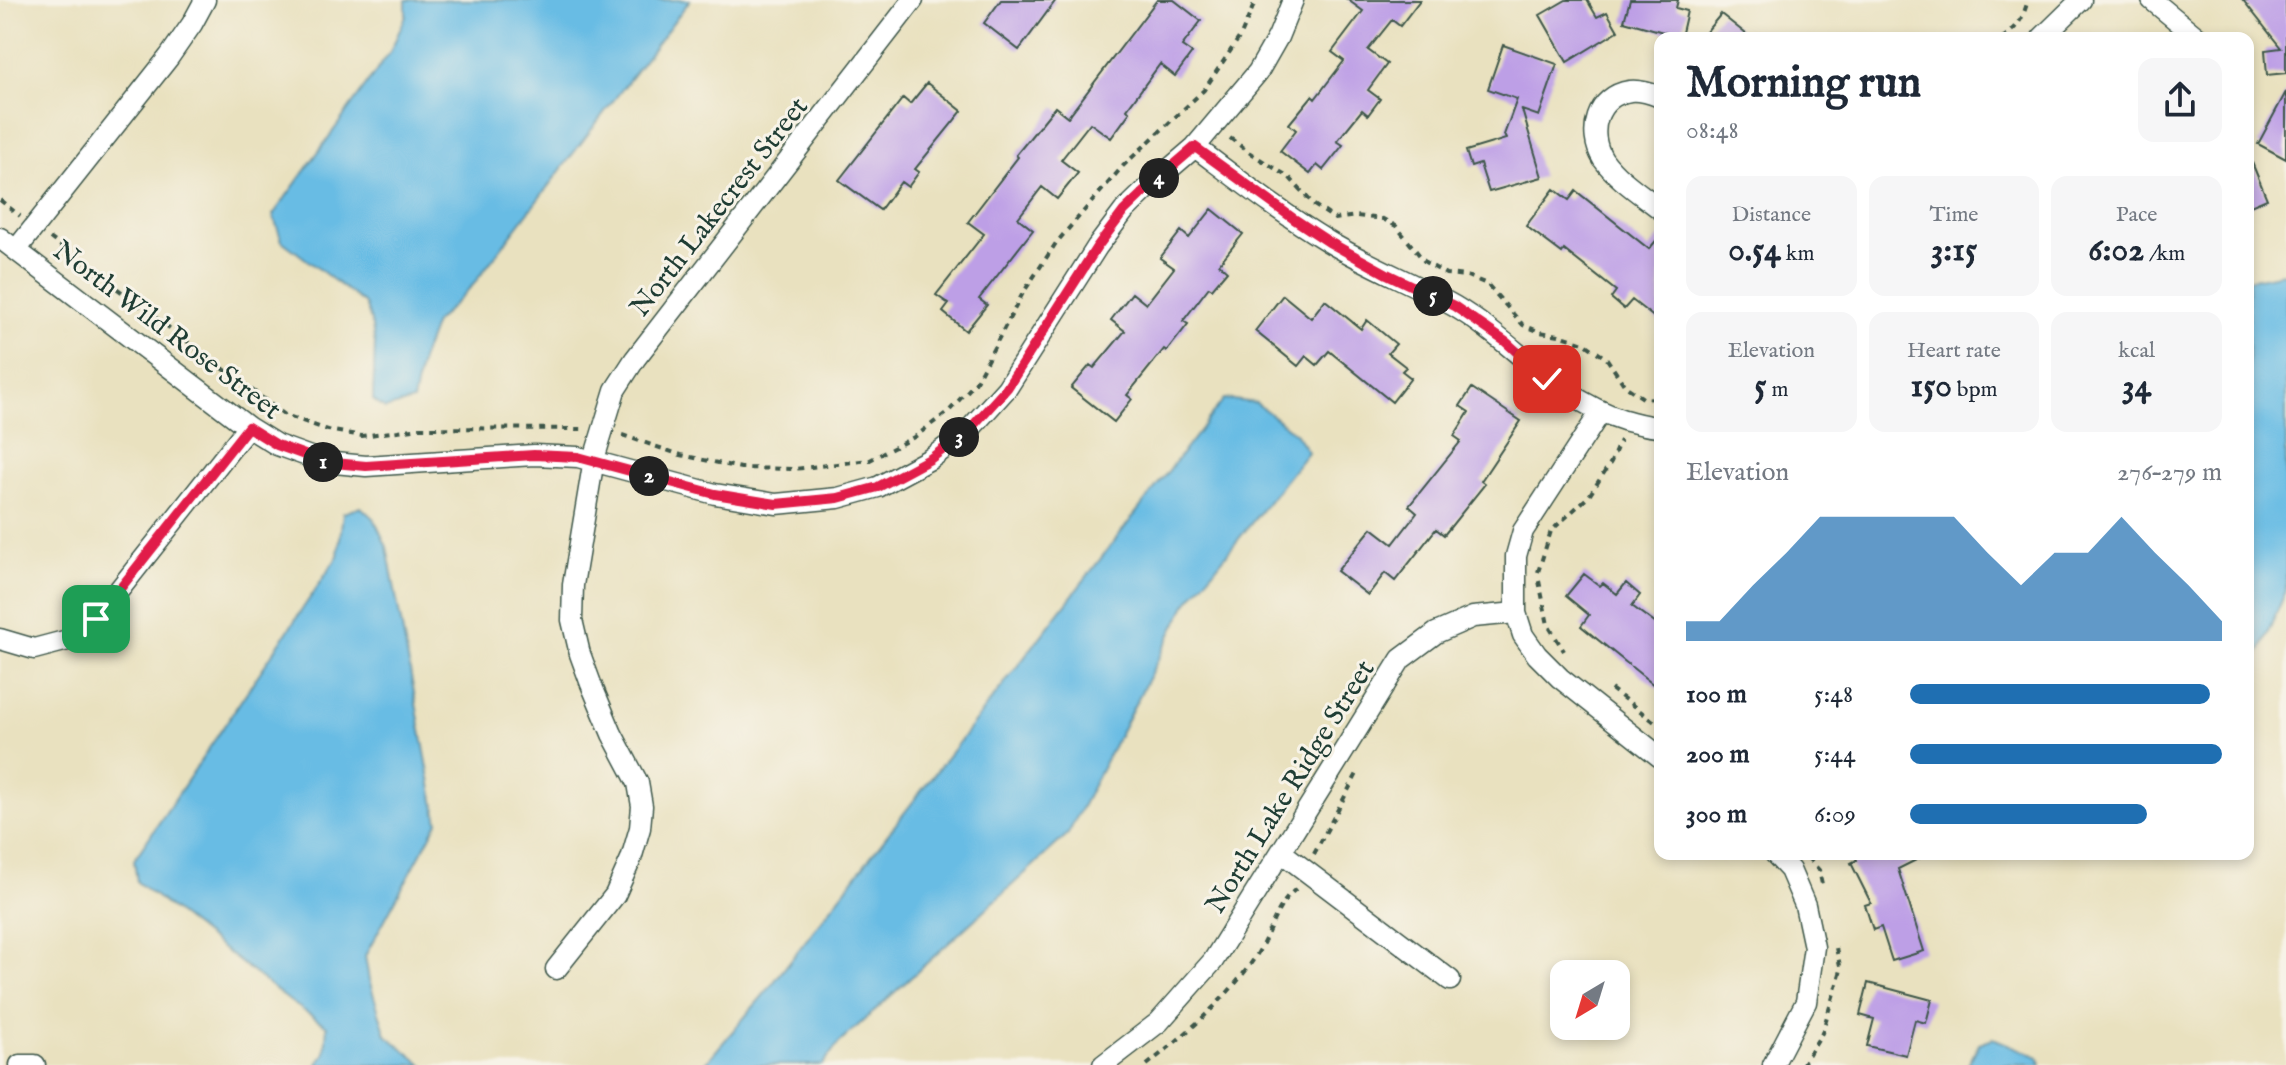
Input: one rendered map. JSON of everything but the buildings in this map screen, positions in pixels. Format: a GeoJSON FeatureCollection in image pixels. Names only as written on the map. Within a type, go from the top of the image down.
{"type":"FeatureCollection","features":[{"type":"Feature","properties":{"kind":"street"},"geometry":{"type":"LineString","coordinates":[[8,244],[169,57],[205,0]]}},
{"type":"Feature","properties":{"kind":"street","name":"North Lakecrest Street"},"geometry":{"type":"LineString","coordinates":[[556,969],[615,895],[631,859],[640,828],[642,806],[638,783],[612,734],[585,669],[572,620],[573,585],[594,459],[615,390],[635,359],[913,0]]}},
{"type":"Feature","properties":{"kind":"street","name":"North Wild Rose Street"},"geometry":{"type":"LineString","coordinates":[[8,244],[248,427],[277,445],[324,462],[366,466],[534,455],[594,459],[715,494],[776,504],[838,498],[878,487],[930,459],[969,430],[1007,388],[1097,247],[1124,211],[1195,147],[1258,72],[1278,37],[1293,0]]}},
{"type":"Feature","properties":{"kind":"street"},"geometry":{"type":"LineString","coordinates":[[2052,32],[2081,0]]}},
{"type":"Feature","properties":{"kind":"street"},"geometry":{"type":"LineString","coordinates":[[2152,0],[2191,32]]}},
{"type":"Feature","properties":{"kind":"street"},"geometry":{"type":"LineString","coordinates":[[1654,95],[1628,91],[1611,99],[1594,126],[1594,141],[1603,159],[1654,204]]}},
{"type":"Feature","properties":{"kind":"street"},"geometry":{"type":"LineString","coordinates":[[1195,147],[1329,242],[1454,306],[1506,342],[1575,399],[1600,413],[1654,426]]}},
{"type":"Feature","properties":{"kind":"street"},"geometry":{"type":"LineString","coordinates":[[1600,413],[1523,531],[1516,556],[1516,613],[1523,635],[1537,655],[1560,678],[1654,752]]}},
{"type":"Feature","properties":{"kind":"street"},"geometry":{"type":"LineString","coordinates":[[0,639],[34,649],[68,640],[96,619],[248,427]]}},
{"type":"Feature","properties":{"kind":"street","name":"North Lake Ridge Street"},"geometry":{"type":"LineString","coordinates":[[1103,1065],[1159,1022],[1213,961],[1401,659],[1436,633],[1473,617],[1516,613]]}},
{"type":"Feature","properties":{"kind":"street"},"geometry":{"type":"LineString","coordinates":[[1281,852],[1450,980]]}},
{"type":"Feature","properties":{"kind":"street"},"geometry":{"type":"LineString","coordinates":[[1773,1065],[1806,1002],[1814,947],[1805,905],[1790,870],[1781,860]]}},
{"type":"Feature","properties":{"kind":"street"},"geometry":{"type":"LineString","coordinates":[[20,1065],[35,1065]]}},
{"type":"Feature","properties":{"kind":"path"},"geometry":{"type":"LineString","coordinates":[[2012,32],[2024,18],[2028,0]]}},
{"type":"Feature","properties":{"kind":"path"},"geometry":{"type":"LineString","coordinates":[[1187,105],[1250,153],[1289,177],[1314,205],[1335,219],[1356,216],[1383,219],[1396,226],[1425,262],[1446,274],[1467,276],[1487,284],[1523,325],[1584,343],[1607,359],[1625,386],[1643,398],[1654,399]]}},
{"type":"Feature","properties":{"kind":"path"},"geometry":{"type":"LineString","coordinates":[[1567,655],[1548,625],[1537,575],[1551,531],[1589,496],[1611,462],[1630,422]]}},
{"type":"Feature","properties":{"kind":"path"},"geometry":{"type":"LineString","coordinates":[[1601,681],[1654,721]]}},
{"type":"Feature","properties":{"kind":"path"},"geometry":{"type":"LineString","coordinates":[[1147,1065],[1214,1006],[1255,958],[1285,898],[1301,885],[1360,768]]}},
{"type":"Feature","properties":{"kind":"water"},"geometry":{"type":"Polygon","coordinates":[[[406,0],[690,0],[473,285],[435,323],[421,360],[413,401],[385,409],[373,400],[375,344],[365,304],[282,241],[273,215],[390,52],[406,16],[406,0]]]}},
{"type":"Feature","properties":{"kind":"water"},"geometry":{"type":"Polygon","coordinates":[[[2286,275],[2286,591],[2254,664],[2254,279],[2286,275]]]}},
{"type":"Feature","properties":{"kind":"water"},"geometry":{"type":"Polygon","coordinates":[[[1224,399],[1256,403],[1295,433],[1308,452],[1186,605],[1068,834],[839,1043],[822,1065],[704,1065],[766,992],[1224,399]]]}},
{"type":"Feature","properties":{"kind":"water"},"geometry":{"type":"Polygon","coordinates":[[[361,507],[374,519],[387,547],[438,822],[365,956],[386,1035],[423,1065],[317,1065],[325,1054],[327,1026],[291,1002],[137,882],[134,860],[338,556],[343,513],[361,507]]]}},
{"type":"Feature","properties":{"kind":"water"},"geometry":{"type":"Polygon","coordinates":[[[1993,1038],[2039,1057],[2041,1065],[1968,1065],[1979,1043],[1993,1038]]]}},
{"type":"Feature","properties":{"kind":"route"},"geometry":{"type":"LineString","coordinates":[[96,619],[248,427],[277,445],[324,462],[366,466],[534,455],[578,457],[715,494],[776,504],[838,498],[878,487],[930,459],[969,430],[1007,388],[1097,247],[1124,211],[1195,147],[1329,242],[1454,306],[1506,342],[1547,379]]}}]}
